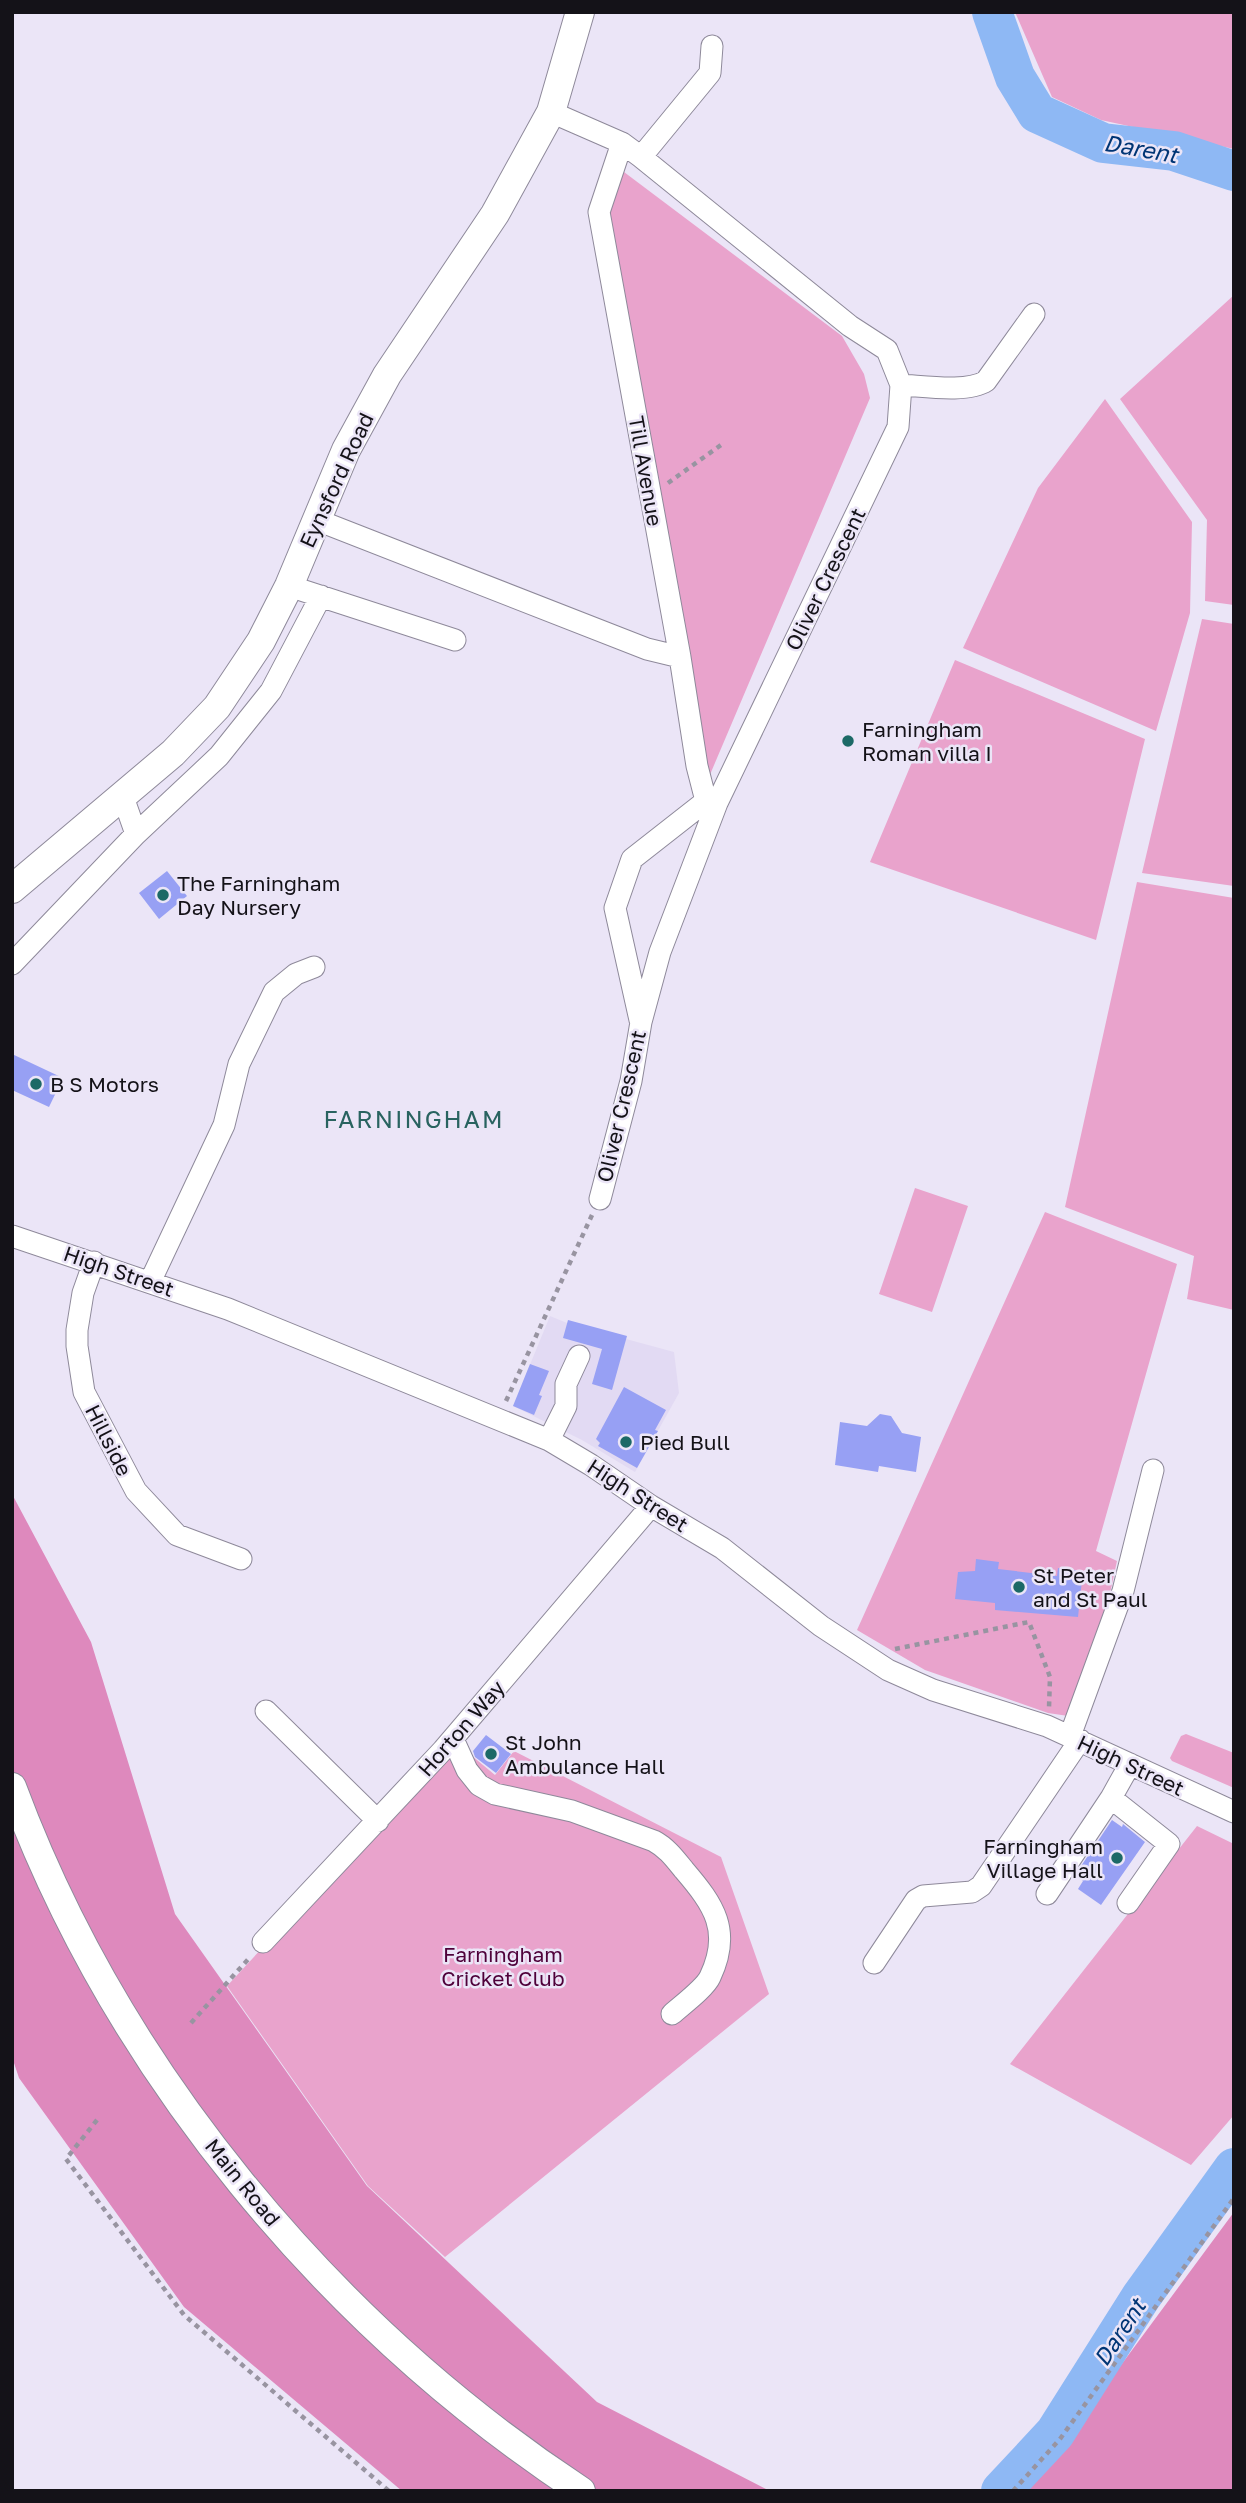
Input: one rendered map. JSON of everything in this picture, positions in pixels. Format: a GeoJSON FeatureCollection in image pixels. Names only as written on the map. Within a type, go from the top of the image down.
{"type":"FeatureCollection","features":[{"type":"Feature","properties":{"kind":"main road","name":"Eynsford Road"},"geometry":{"type":"LineString","coordinates":[[12,889],[173,753],[217,707],[261,641],[289,586],[346,450],[387,375],[495,214],[551,112],[580,12]]}},
{"type":"Feature","properties":{"kind":"main road","name":"Main Road"},"geometry":{"type":"LineString","coordinates":[[12,1787],[44,1864],[97,1969],[159,2071],[226,2163],[306,2256],[373,2324],[483,2420],[582,2491]]}},
{"type":"Feature","properties":{"kind":"street"},"geometry":{"type":"LineString","coordinates":[[640,157],[710,73],[712,46]]}},
{"type":"Feature","properties":{"kind":"street","name":"Oliver Crescent"},"geometry":{"type":"LineString","coordinates":[[551,112],[622,143],[640,157],[850,326],[887,350],[901,385],[898,427],[711,802],[660,952],[641,1022],[631,1081],[600,1199]]}},
{"type":"Feature","properties":{"kind":"street","name":"Till Avenue"},"geometry":{"type":"LineString","coordinates":[[622,143],[599,212],[680,657],[697,766],[711,802]]}},
{"type":"Feature","properties":{"kind":"street"},"geometry":{"type":"LineString","coordinates":[[901,385],[959,387],[981,384],[986,381],[1034,314]]}},
{"type":"Feature","properties":{"kind":"street"},"geometry":{"type":"LineString","coordinates":[[317,520],[647,649],[680,657]]}},
{"type":"Feature","properties":{"kind":"street"},"geometry":{"type":"LineString","coordinates":[[289,586],[455,640]]}},
{"type":"Feature","properties":{"kind":"street"},"geometry":{"type":"LineString","coordinates":[[12,964],[135,834],[219,756],[271,691],[321,596]]}},
{"type":"Feature","properties":{"kind":"street"},"geometry":{"type":"LineString","coordinates":[[123,797],[135,834]]}},
{"type":"Feature","properties":{"kind":"street"},"geometry":{"type":"LineString","coordinates":[[641,1022],[615,908],[632,859],[711,802]]}},
{"type":"Feature","properties":{"kind":"street"},"geometry":{"type":"LineString","coordinates":[[150,1282],[224,1125],[239,1064],[274,992],[296,974],[314,967]]}},
{"type":"Feature","properties":{"kind":"street","name":"High Street"},"geometry":{"type":"LineString","coordinates":[[12,1236],[228,1309],[549,1440],[722,1548],[861,1655],[908,1680],[1047,1726],[1234,1812]]}},
{"type":"Feature","properties":{"kind":"street","name":"Hillside"},"geometry":{"type":"LineString","coordinates":[[94,1262],[83,1293],[77,1330],[84,1392],[136,1491],[177,1535],[241,1559]]}},
{"type":"Feature","properties":{"kind":"street"},"geometry":{"type":"LineString","coordinates":[[549,1440],[566,1406],[566,1384],[579,1356]]}},
{"type":"Feature","properties":{"kind":"street"},"geometry":{"type":"LineString","coordinates":[[874,1963],[916,1900],[923,1896],[972,1892],[981,1886],[1075,1738],[1123,1591],[1153,1470]]}},
{"type":"Feature","properties":{"kind":"street","name":"Horton Way"},"geometry":{"type":"LineString","coordinates":[[263,1942],[453,1739],[652,1506]]}},
{"type":"Feature","properties":{"kind":"street"},"geometry":{"type":"LineString","coordinates":[[266,1711],[378,1821]]}},
{"type":"Feature","properties":{"kind":"street"},"geometry":{"type":"LineString","coordinates":[[453,1739],[467,1770],[479,1785],[495,1794],[572,1811],[654,1840],[666,1848],[702,1892],[716,1913],[720,1932],[718,1953],[709,1979],[672,2014]]}},
{"type":"Feature","properties":{"kind":"street"},"geometry":{"type":"LineString","coordinates":[[1047,1894],[1111,1798],[1130,1763]]}},
{"type":"Feature","properties":{"kind":"street"},"geometry":{"type":"LineString","coordinates":[[1111,1798],[1168,1844],[1128,1903]]}},
{"type":"Feature","properties":{"kind":"path"},"geometry":{"type":"LineString","coordinates":[[650,496],[721,445]]}},
{"type":"Feature","properties":{"kind":"path"},"geometry":{"type":"LineString","coordinates":[[498,1417],[600,1199]]}},
{"type":"Feature","properties":{"kind":"path"},"geometry":{"type":"LineString","coordinates":[[861,1655],[1028,1622],[1050,1677],[1047,1726]]}},
{"type":"Feature","properties":{"kind":"path"},"geometry":{"type":"LineString","coordinates":[[191,2023],[263,1942]]}},
{"type":"Feature","properties":{"kind":"path"},"geometry":{"type":"LineString","coordinates":[[97,2120],[66,2159],[184,2315],[389,2491]]}},
{"type":"Feature","properties":{"kind":"path"},"geometry":{"type":"LineString","coordinates":[[1013,2491],[1060,2440],[1234,2198]]}},
{"type":"Feature","properties":{"kind":"shaded area"},"geometry":{"type":"Polygon","coordinates":[[[550,1316],[674,1352],[679,1393],[635,1472],[582,1440],[513,1406],[550,1316]]]}},
{"type":"Feature","properties":{"kind":"shaded area"},"geometry":{"type":"Polygon","coordinates":[[[12,1494],[91,1642],[175,1914],[367,2186],[597,2402],[770,2491],[402,2491],[184,2307],[19,2078],[12,2057],[12,1494]]]}},
{"type":"Feature","properties":{"kind":"shaded area"},"geometry":{"type":"Polygon","coordinates":[[[1234,2212],[1234,2491],[1028,2491],[1234,2212]]]}},
{"type":"Feature","properties":{"kind":"green space"},"geometry":{"type":"Polygon","coordinates":[[[1015,12],[1234,12],[1234,149],[1101,120],[1052,97],[1015,12]]]}},
{"type":"Feature","properties":{"kind":"green space"},"geometry":{"type":"Polygon","coordinates":[[[624,172],[842,336],[864,374],[870,398],[706,784],[603,210],[609,192],[624,172]]]}},
{"type":"Feature","properties":{"kind":"green space"},"geometry":{"type":"Polygon","coordinates":[[[1234,295],[1234,605],[1205,601],[1207,520],[1120,399],[1234,295]]]}},
{"type":"Feature","properties":{"kind":"green space"},"geometry":{"type":"Polygon","coordinates":[[[1105,399],[1192,522],[1190,613],[1156,731],[963,648],[1038,488],[1105,399]]]}},
{"type":"Feature","properties":{"kind":"green space"},"geometry":{"type":"Polygon","coordinates":[[[1202,619],[1234,624],[1234,886],[1142,873],[1202,619]]]}},
{"type":"Feature","properties":{"kind":"green space"},"geometry":{"type":"Polygon","coordinates":[[[955,660],[1145,739],[1096,940],[870,862],[955,660]]]}},
{"type":"Feature","properties":{"kind":"green space"},"geometry":{"type":"Polygon","coordinates":[[[1137,882],[1234,898],[1234,1310],[1187,1299],[1194,1256],[1065,1207],[1137,882]]]}},
{"type":"Feature","properties":{"kind":"green space"},"geometry":{"type":"Polygon","coordinates":[[[915,1188],[968,1206],[932,1312],[879,1294],[915,1188]]]}},
{"type":"Feature","properties":{"kind":"green space"},"geometry":{"type":"Polygon","coordinates":[[[1045,1212],[1177,1264],[1096,1551],[1117,1561],[1075,1717],[1048,1713],[925,1670],[857,1630],[1045,1212]]]}},
{"type":"Feature","properties":{"kind":"green space"},"geometry":{"type":"Polygon","coordinates":[[[1186,1734],[1234,1753],[1234,1788],[1172,1761],[1170,1758],[1181,1736],[1186,1734]]]}},
{"type":"Feature","properties":{"kind":"green space","name":"Farningham Cricket Club"},"geometry":{"type":"Polygon","coordinates":[[[454,1741],[495,1775],[514,1751],[721,1857],[769,1994],[445,2257],[368,2186],[227,1986],[454,1741]]]}},
{"type":"Feature","properties":{"kind":"green space"},"geometry":{"type":"Polygon","coordinates":[[[1197,1826],[1234,1844],[1234,2115],[1191,2165],[1010,2064],[1197,1826]]]}},
{"type":"Feature","properties":{"kind":"building","name":"The Farningham Day Nursery"},"geometry":{"type":"Polygon","coordinates":[[[167,871],[187,896],[159,919],[139,893],[167,871]]]}},
{"type":"Feature","properties":{"kind":"building","name":"B S Motors"},"geometry":{"type":"Polygon","coordinates":[[[12,1054],[63,1078],[49,1107],[12,1090],[12,1054]]]}},
{"type":"Feature","properties":{"kind":"building"},"geometry":{"type":"Polygon","coordinates":[[[568,1320],[627,1336],[612,1390],[592,1384],[602,1349],[563,1338],[568,1320]]]}},
{"type":"Feature","properties":{"kind":"building"},"geometry":{"type":"Polygon","coordinates":[[[530,1364],[549,1371],[534,1415],[513,1406],[530,1364]]]}},
{"type":"Feature","properties":{"kind":"building"},"geometry":{"type":"Polygon","coordinates":[[[624,1387],[666,1410],[655,1430],[658,1431],[637,1468],[598,1446],[600,1443],[596,1439],[624,1387]]]}},
{"type":"Feature","properties":{"kind":"building"},"geometry":{"type":"Polygon","coordinates":[[[880,1414],[891,1416],[902,1433],[921,1437],[916,1472],[879,1466],[878,1472],[835,1465],[840,1422],[867,1426],[880,1414]]]}},
{"type":"Feature","properties":{"kind":"building","name":"St Peter and St Paul"},"geometry":{"type":"Polygon","coordinates":[[[976,1559],[999,1562],[998,1569],[1057,1576],[1058,1568],[1083,1571],[1078,1617],[995,1610],[995,1603],[955,1599],[958,1572],[975,1571],[976,1559]]]}},
{"type":"Feature","properties":{"kind":"building","name":"St John Ambulance Hall"},"geometry":{"type":"Polygon","coordinates":[[[486,1735],[511,1754],[496,1773],[475,1757],[473,1751],[486,1735]]]}},
{"type":"Feature","properties":{"kind":"building","name":"Farningham Village Hall"},"geometry":{"type":"Polygon","coordinates":[[[1112,1820],[1122,1827],[1123,1824],[1145,1842],[1101,1905],[1078,1889],[1083,1881],[1075,1875],[1112,1820]]]}},
{"type":"Feature","properties":{"kind":"waterway","name":"Darent"},"geometry":{"type":"LineString","coordinates":[[992,12],[1015,77],[1037,113],[1103,143],[1174,151],[1234,171]]}},
{"type":"Feature","properties":{"kind":"waterway","name":"Darent"},"geometry":{"type":"LineString","coordinates":[[1001,2491],[1055,2433],[1141,2297],[1234,2168]]}},
{"type":"Feature","properties":{"kind":"place","name":"Farningham Roman villa I"},"geometry":{"type":"Point","coordinates":[848,741]}},
{"type":"Feature","properties":{"kind":"place","name":"The Farningham Day Nursery"},"geometry":{"type":"Point","coordinates":[163,895]}},
{"type":"Feature","properties":{"kind":"place","name":"B S Motors"},"geometry":{"type":"Point","coordinates":[36,1084]}},
{"type":"Feature","properties":{"kind":"place","name":"Pied Bull"},"geometry":{"type":"Point","coordinates":[626,1442]}},
{"type":"Feature","properties":{"kind":"place","name":"St Peter and St Paul"},"geometry":{"type":"Point","coordinates":[1019,1587]}},
{"type":"Feature","properties":{"kind":"place","name":"St John Ambulance Hall"},"geometry":{"type":"Point","coordinates":[491,1754]}},
{"type":"Feature","properties":{"kind":"place","name":"Farningham Village Hall"},"geometry":{"type":"Point","coordinates":[1117,1858]}},
{"type":"Feature","properties":{"kind":"district","name":"FARNINGHAM"},"geometry":{"type":"Point","coordinates":[414,1118]}}]}
